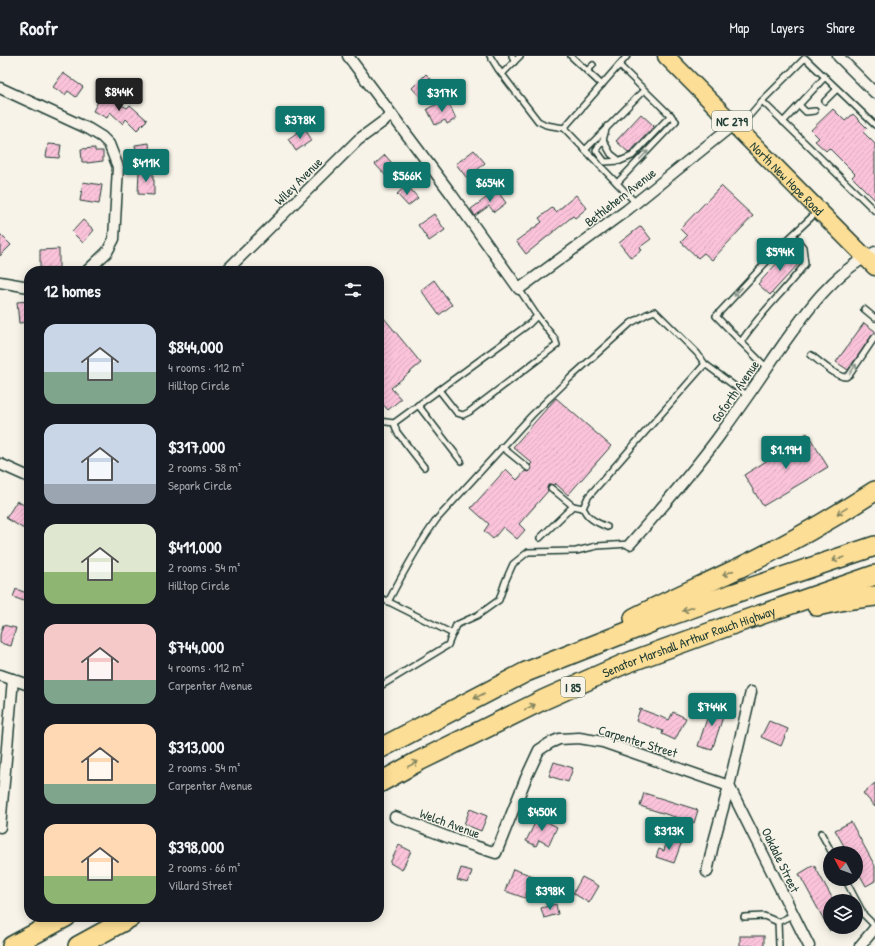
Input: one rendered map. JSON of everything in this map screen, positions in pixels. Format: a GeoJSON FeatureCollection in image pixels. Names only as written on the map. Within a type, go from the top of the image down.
{"type":"FeatureCollection","features":[{"type":"Feature","properties":{"kind":"highway"},"geometry":{"type":"LineString","coordinates":[[526,672],[659,605],[763,556],[875,491]]}},
{"type":"Feature","properties":{"kind":"highway","name":"Senator Marshall Arthur Rauch Highway"},"geometry":{"type":"LineString","coordinates":[[384,746],[526,672],[682,611],[875,546]]}},
{"type":"Feature","properties":{"kind":"highway","name":"Senator Marshall Arthur Rauch Highway"},"geometry":{"type":"LineString","coordinates":[[384,780],[417,762],[543,700],[624,664],[875,575]]}},
{"type":"Feature","properties":{"kind":"highway"},"geometry":{"type":"LineString","coordinates":[[774,610],[796,611],[845,600],[875,596]]}},
{"type":"Feature","properties":{"kind":"highway"},"geometry":{"type":"LineString","coordinates":[[12,946],[57,922]]}},
{"type":"Feature","properties":{"kind":"highway"},"geometry":{"type":"LineString","coordinates":[[78,946],[122,922]]}},
{"type":"Feature","properties":{"kind":"main road","name":"North New Hope Road"},"geometry":{"type":"LineString","coordinates":[[666,56],[819,210],[872,259]]}},
{"type":"Feature","properties":{"kind":"street"},"geometry":{"type":"LineString","coordinates":[[348,56],[520,289]]}},
{"type":"Feature","properties":{"kind":"street"},"geometry":{"type":"LineString","coordinates":[[838,56],[875,93]]}},
{"type":"Feature","properties":{"kind":"street"},"geometry":{"type":"LineString","coordinates":[[0,88],[89,129],[102,137],[109,144],[118,166],[114,239],[107,252],[92,266]]}},
{"type":"Feature","properties":{"kind":"street","name":"Wiley Avenue"},"geometry":{"type":"LineString","coordinates":[[231,266],[358,140],[392,115]]}},
{"type":"Feature","properties":{"kind":"street","name":"Bethlehem Avenue"},"geometry":{"type":"LineString","coordinates":[[520,289],[636,202],[734,124]]}},
{"type":"Feature","properties":{"kind":"street","name":"Goforth Avenue"},"geometry":{"type":"LineString","coordinates":[[630,544],[687,478],[748,396],[795,328],[832,284],[846,271],[872,259]]}},
{"type":"Feature","properties":{"kind":"street"},"geometry":{"type":"LineString","coordinates":[[0,282],[24,286]]}},
{"type":"Feature","properties":{"kind":"street"},"geometry":{"type":"LineString","coordinates":[[0,464],[24,475]]}},
{"type":"Feature","properties":{"kind":"street"},"geometry":{"type":"LineString","coordinates":[[0,675],[24,683]]}},
{"type":"Feature","properties":{"kind":"street"},"geometry":{"type":"LineString","coordinates":[[0,827],[13,679]]}},
{"type":"Feature","properties":{"kind":"street"},"geometry":{"type":"LineString","coordinates":[[707,872],[751,692]]}},
{"type":"Feature","properties":{"kind":"street","name":"Carpenter Street"},"geometry":{"type":"LineString","coordinates":[[496,853],[526,778],[539,750],[550,743],[559,740],[579,738],[603,742],[729,786]]}},
{"type":"Feature","properties":{"kind":"street","name":"Oakdale Street"},"geometry":{"type":"LineString","coordinates":[[729,786],[809,946]]}},
{"type":"Feature","properties":{"kind":"street","name":"Welch Avenue"},"geometry":{"type":"LineString","coordinates":[[396,816],[450,838],[496,853]]}},
{"type":"Feature","properties":{"kind":"street"},"geometry":{"type":"LineString","coordinates":[[860,946],[875,927]]}},
{"type":"Feature","properties":{"kind":"lane"},"geometry":{"type":"LineString","coordinates":[[490,56],[538,121],[546,125],[564,128],[636,202]]}},
{"type":"Feature","properties":{"kind":"lane"},"geometry":{"type":"LineString","coordinates":[[512,56],[514,62]]}},
{"type":"Feature","properties":{"kind":"lane"},"geometry":{"type":"LineString","coordinates":[[502,74],[520,56]]}},
{"type":"Feature","properties":{"kind":"lane"},"geometry":{"type":"LineString","coordinates":[[564,128],[627,56]]}},
{"type":"Feature","properties":{"kind":"lane"},"geometry":{"type":"LineString","coordinates":[[575,57],[588,72],[602,84]]}},
{"type":"Feature","properties":{"kind":"lane"},"geometry":{"type":"LineString","coordinates":[[734,124],[750,115],[805,58],[875,125]]}},
{"type":"Feature","properties":{"kind":"lane"},"geometry":{"type":"LineString","coordinates":[[617,183],[676,121],[619,65]]}},
{"type":"Feature","properties":{"kind":"lane"},"geometry":{"type":"LineString","coordinates":[[588,72],[593,66]]}},
{"type":"Feature","properties":{"kind":"lane"},"geometry":{"type":"LineString","coordinates":[[783,122],[825,77]]}},
{"type":"Feature","properties":{"kind":"lane"},"geometry":{"type":"LineString","coordinates":[[825,102],[838,89]]}},
{"type":"Feature","properties":{"kind":"lane"},"geometry":{"type":"LineString","coordinates":[[585,150],[644,90]]}},
{"type":"Feature","properties":{"kind":"lane"},"geometry":{"type":"LineString","coordinates":[[762,101],[875,211]]}},
{"type":"Feature","properties":{"kind":"lane"},"geometry":{"type":"LineString","coordinates":[[799,105],[806,112],[815,111]]}},
{"type":"Feature","properties":{"kind":"lane"},"geometry":{"type":"LineString","coordinates":[[608,126],[603,140],[596,150],[605,162],[620,161],[632,156],[671,116]]}},
{"type":"Feature","properties":{"kind":"lane"},"geometry":{"type":"LineString","coordinates":[[603,140],[611,154],[620,161]]}},
{"type":"Feature","properties":{"kind":"lane"},"geometry":{"type":"LineString","coordinates":[[767,368],[716,316],[784,243],[819,210]]}},
{"type":"Feature","properties":{"kind":"lane"},"geometry":{"type":"LineString","coordinates":[[741,342],[748,332],[791,284],[805,264],[803,248],[792,235]]}},
{"type":"Feature","properties":{"kind":"lane"},"geometry":{"type":"LineString","coordinates":[[439,390],[457,413],[463,415],[469,412],[556,345],[555,339],[537,316],[520,289]]}},
{"type":"Feature","properties":{"kind":"lane"},"geometry":{"type":"LineString","coordinates":[[864,309],[875,318]]}},
{"type":"Feature","properties":{"kind":"lane"},"geometry":{"type":"LineString","coordinates":[[388,602],[406,565],[437,519],[532,415],[631,323],[655,311],[698,353],[705,364],[748,396]]}},
{"type":"Feature","properties":{"kind":"lane"},"geometry":{"type":"LineString","coordinates":[[384,422],[394,423],[529,324],[537,316]]}},
{"type":"Feature","properties":{"kind":"lane"},"geometry":{"type":"LineString","coordinates":[[811,355],[842,377],[846,377],[850,374],[875,337]]}},
{"type":"Feature","properties":{"kind":"lane"},"geometry":{"type":"LineString","coordinates":[[583,508],[588,498],[705,364]]}},
{"type":"Feature","properties":{"kind":"lane"},"geometry":{"type":"LineString","coordinates":[[418,405],[461,460]]}},
{"type":"Feature","properties":{"kind":"lane"},"geometry":{"type":"LineString","coordinates":[[394,423],[397,432],[424,466]]}},
{"type":"Feature","properties":{"kind":"lane"},"geometry":{"type":"LineString","coordinates":[[502,447],[528,468]]}},
{"type":"Feature","properties":{"kind":"lane"},"geometry":{"type":"LineString","coordinates":[[551,488],[573,506],[583,508],[590,519],[606,527]]}},
{"type":"Feature","properties":{"kind":"lane"},"geometry":{"type":"LineString","coordinates":[[540,538],[573,506]]}},
{"type":"Feature","properties":{"kind":"lane"},"geometry":{"type":"LineString","coordinates":[[384,684],[448,645],[456,625],[478,614],[499,600],[513,564],[528,552],[576,551],[597,546],[630,544]]}},
{"type":"Feature","properties":{"kind":"lane"},"geometry":{"type":"LineString","coordinates":[[384,600],[452,634]]}},
{"type":"Feature","properties":{"kind":"lane"},"geometry":{"type":"LineString","coordinates":[[821,833],[828,846]]}},
{"type":"Feature","properties":{"kind":"lane"},"geometry":{"type":"LineString","coordinates":[[849,886],[864,915],[875,927]]}},
{"type":"Feature","properties":{"kind":"lane"},"geometry":{"type":"LineString","coordinates":[[744,917],[764,916],[778,922],[793,915]]}},
{"type":"Feature","properties":{"kind":"lane"},"geometry":{"type":"LineString","coordinates":[[778,922],[778,946]]}},
{"type":"Feature","properties":{"kind":"building"},"geometry":{"type":"Polygon","coordinates":[[[63,73],[83,87],[76,97],[68,91],[65,95],[53,87],[63,73]]]}},
{"type":"Feature","properties":{"kind":"building"},"geometry":{"type":"Polygon","coordinates":[[[426,74],[435,83],[420,97],[412,88],[426,74]]]}},
{"type":"Feature","properties":{"kind":"building"},"geometry":{"type":"Polygon","coordinates":[[[102,94],[127,108],[130,105],[147,120],[137,130],[126,119],[123,124],[110,112],[107,118],[93,111],[102,94]]]}},
{"type":"Feature","properties":{"kind":"building"},"geometry":{"type":"Polygon","coordinates":[[[447,99],[456,119],[447,124],[445,120],[435,125],[427,109],[447,99]]]}},
{"type":"Feature","properties":{"kind":"building"},"geometry":{"type":"Polygon","coordinates":[[[833,109],[845,121],[853,114],[867,128],[863,132],[875,144],[875,200],[852,177],[855,174],[829,148],[826,151],[815,141],[819,138],[811,130],[833,109]]]}},
{"type":"Feature","properties":{"kind":"building"},"geometry":{"type":"Polygon","coordinates":[[[641,114],[654,126],[629,153],[616,141],[641,114]]]}},
{"type":"Feature","properties":{"kind":"building"},"geometry":{"type":"Polygon","coordinates":[[[304,128],[312,140],[296,151],[288,139],[304,128]]]}},
{"type":"Feature","properties":{"kind":"building"},"geometry":{"type":"Polygon","coordinates":[[[149,143],[150,155],[137,157],[135,145],[149,143]]]}},
{"type":"Feature","properties":{"kind":"building"},"geometry":{"type":"Polygon","coordinates":[[[48,144],[61,145],[59,158],[46,157],[48,144]]]}},
{"type":"Feature","properties":{"kind":"building"},"geometry":{"type":"Polygon","coordinates":[[[95,148],[95,151],[103,151],[103,161],[87,163],[82,162],[81,149],[95,148]]]}},
{"type":"Feature","properties":{"kind":"building"},"geometry":{"type":"Polygon","coordinates":[[[474,150],[485,163],[476,171],[482,178],[473,186],[456,164],[474,150]]]}},
{"type":"Feature","properties":{"kind":"building"},"geometry":{"type":"Polygon","coordinates":[[[385,155],[396,168],[387,177],[375,164],[385,155]]]}},
{"type":"Feature","properties":{"kind":"building"},"geometry":{"type":"Polygon","coordinates":[[[139,171],[153,171],[154,195],[138,194],[139,171]]]}},
{"type":"Feature","properties":{"kind":"building"},"geometry":{"type":"Polygon","coordinates":[[[83,182],[102,185],[99,204],[80,201],[83,182]]]}},
{"type":"Feature","properties":{"kind":"building"},"geometry":{"type":"Polygon","coordinates":[[[407,185],[418,198],[408,206],[397,194],[407,185]]]}},
{"type":"Feature","properties":{"kind":"building"},"geometry":{"type":"Polygon","coordinates":[[[721,186],[753,216],[712,260],[704,253],[698,258],[681,242],[687,236],[680,229],[721,186]]]}},
{"type":"Feature","properties":{"kind":"building"},"geometry":{"type":"Polygon","coordinates":[[[497,190],[506,203],[494,212],[489,206],[475,216],[471,209],[497,190]]]}},
{"type":"Feature","properties":{"kind":"building"},"geometry":{"type":"Polygon","coordinates":[[[576,195],[587,208],[575,218],[573,216],[526,254],[516,241],[542,222],[539,218],[552,208],[556,212],[576,195]]]}},
{"type":"Feature","properties":{"kind":"building"},"geometry":{"type":"Polygon","coordinates":[[[434,214],[445,230],[429,241],[418,225],[434,214]]]}},
{"type":"Feature","properties":{"kind":"building"},"geometry":{"type":"Polygon","coordinates":[[[83,220],[94,230],[83,243],[72,232],[83,220]]]}},
{"type":"Feature","properties":{"kind":"building"},"geometry":{"type":"Polygon","coordinates":[[[641,226],[651,239],[640,247],[642,250],[631,258],[619,243],[641,226]]]}},
{"type":"Feature","properties":{"kind":"building"},"geometry":{"type":"Polygon","coordinates":[[[0,234],[11,245],[0,256],[0,234]]]}},
{"type":"Feature","properties":{"kind":"building"},"geometry":{"type":"Polygon","coordinates":[[[59,249],[59,266],[40,266],[40,250],[59,249]]]}},
{"type":"Feature","properties":{"kind":"building"},"geometry":{"type":"Polygon","coordinates":[[[789,250],[801,261],[770,295],[758,284],[789,250]]]}},
{"type":"Feature","properties":{"kind":"building"},"geometry":{"type":"Polygon","coordinates":[[[434,280],[452,305],[439,315],[421,290],[434,280]]]}},
{"type":"Feature","properties":{"kind":"building"},"geometry":{"type":"Polygon","coordinates":[[[24,301],[24,322],[19,323],[17,302],[24,301]]]}},
{"type":"Feature","properties":{"kind":"building"},"geometry":{"type":"Polygon","coordinates":[[[384,318],[421,363],[391,388],[401,399],[388,410],[384,406],[384,318]]]}},
{"type":"Feature","properties":{"kind":"building"},"geometry":{"type":"Polygon","coordinates":[[[864,323],[875,331],[875,333],[872,335],[848,370],[836,362],[864,323]]]}},
{"type":"Feature","properties":{"kind":"building"},"geometry":{"type":"Polygon","coordinates":[[[556,398],[611,446],[568,495],[555,483],[554,485],[548,485],[548,491],[519,524],[525,530],[517,539],[503,527],[493,539],[484,531],[489,524],[471,508],[506,469],[517,480],[525,471],[528,472],[531,470],[532,467],[530,465],[532,463],[513,447],[556,398]]]}},
{"type":"Feature","properties":{"kind":"building"},"geometry":{"type":"Polygon","coordinates":[[[807,433],[828,467],[763,506],[744,475],[807,433]]]}},
{"type":"Feature","properties":{"kind":"building"},"geometry":{"type":"Polygon","coordinates":[[[17,501],[24,505],[24,529],[6,518],[17,501]]]}},
{"type":"Feature","properties":{"kind":"building"},"geometry":{"type":"Polygon","coordinates":[[[16,589],[24,592],[24,601],[13,597],[16,589]]]}},
{"type":"Feature","properties":{"kind":"building"},"geometry":{"type":"Polygon","coordinates":[[[3,625],[16,628],[11,646],[0,643],[0,635],[3,625]]]}},
{"type":"Feature","properties":{"kind":"building"},"geometry":{"type":"Polygon","coordinates":[[[712,703],[726,708],[712,750],[698,746],[712,703]]]}},
{"type":"Feature","properties":{"kind":"building"},"geometry":{"type":"Polygon","coordinates":[[[640,709],[669,720],[673,712],[686,718],[675,740],[662,734],[663,731],[636,721],[640,709]]]}},
{"type":"Feature","properties":{"kind":"building"},"geometry":{"type":"Polygon","coordinates":[[[769,721],[788,729],[781,746],[761,737],[769,721]]]}},
{"type":"Feature","properties":{"kind":"building"},"geometry":{"type":"Polygon","coordinates":[[[554,762],[573,768],[568,782],[549,776],[554,762]]]}},
{"type":"Feature","properties":{"kind":"building"},"geometry":{"type":"Polygon","coordinates":[[[875,783],[875,807],[863,793],[875,783]]]}},
{"type":"Feature","properties":{"kind":"building"},"geometry":{"type":"Polygon","coordinates":[[[644,793],[698,810],[694,823],[640,806],[644,793]]]}},
{"type":"Feature","properties":{"kind":"building"},"geometry":{"type":"Polygon","coordinates":[[[470,809],[487,816],[481,831],[464,824],[470,809]]]}},
{"type":"Feature","properties":{"kind":"building"},"geometry":{"type":"Polygon","coordinates":[[[538,817],[557,827],[549,845],[539,840],[536,846],[526,841],[538,817]]]}},
{"type":"Feature","properties":{"kind":"building"},"geometry":{"type":"Polygon","coordinates":[[[851,822],[875,866],[875,881],[866,886],[863,881],[863,846],[844,846],[835,830],[851,822]]]}},
{"type":"Feature","properties":{"kind":"building"},"geometry":{"type":"Polygon","coordinates":[[[667,839],[681,844],[674,863],[656,857],[659,849],[664,851],[667,839]]]}},
{"type":"Feature","properties":{"kind":"building"},"geometry":{"type":"Polygon","coordinates":[[[399,845],[411,851],[402,870],[390,863],[399,845]]]}},
{"type":"Feature","properties":{"kind":"building"},"geometry":{"type":"Polygon","coordinates":[[[814,865],[823,881],[823,886],[826,886],[830,894],[823,894],[823,918],[799,874],[814,865]]]}},
{"type":"Feature","properties":{"kind":"building"},"geometry":{"type":"Polygon","coordinates":[[[461,868],[472,871],[468,883],[457,880],[461,868]]]}},
{"type":"Feature","properties":{"kind":"building"},"geometry":{"type":"Polygon","coordinates":[[[513,869],[533,876],[525,898],[505,891],[513,869]]]}},
{"type":"Feature","properties":{"kind":"building"},"geometry":{"type":"Polygon","coordinates":[[[582,877],[599,886],[589,903],[573,893],[582,877]]]}},
{"type":"Feature","properties":{"kind":"building"},"geometry":{"type":"Polygon","coordinates":[[[556,904],[558,914],[544,918],[541,908],[556,904]]]}},
{"type":"Feature","properties":{"kind":"building"},"geometry":{"type":"Polygon","coordinates":[[[740,936],[764,936],[764,946],[740,946],[740,936]]]}}]}
